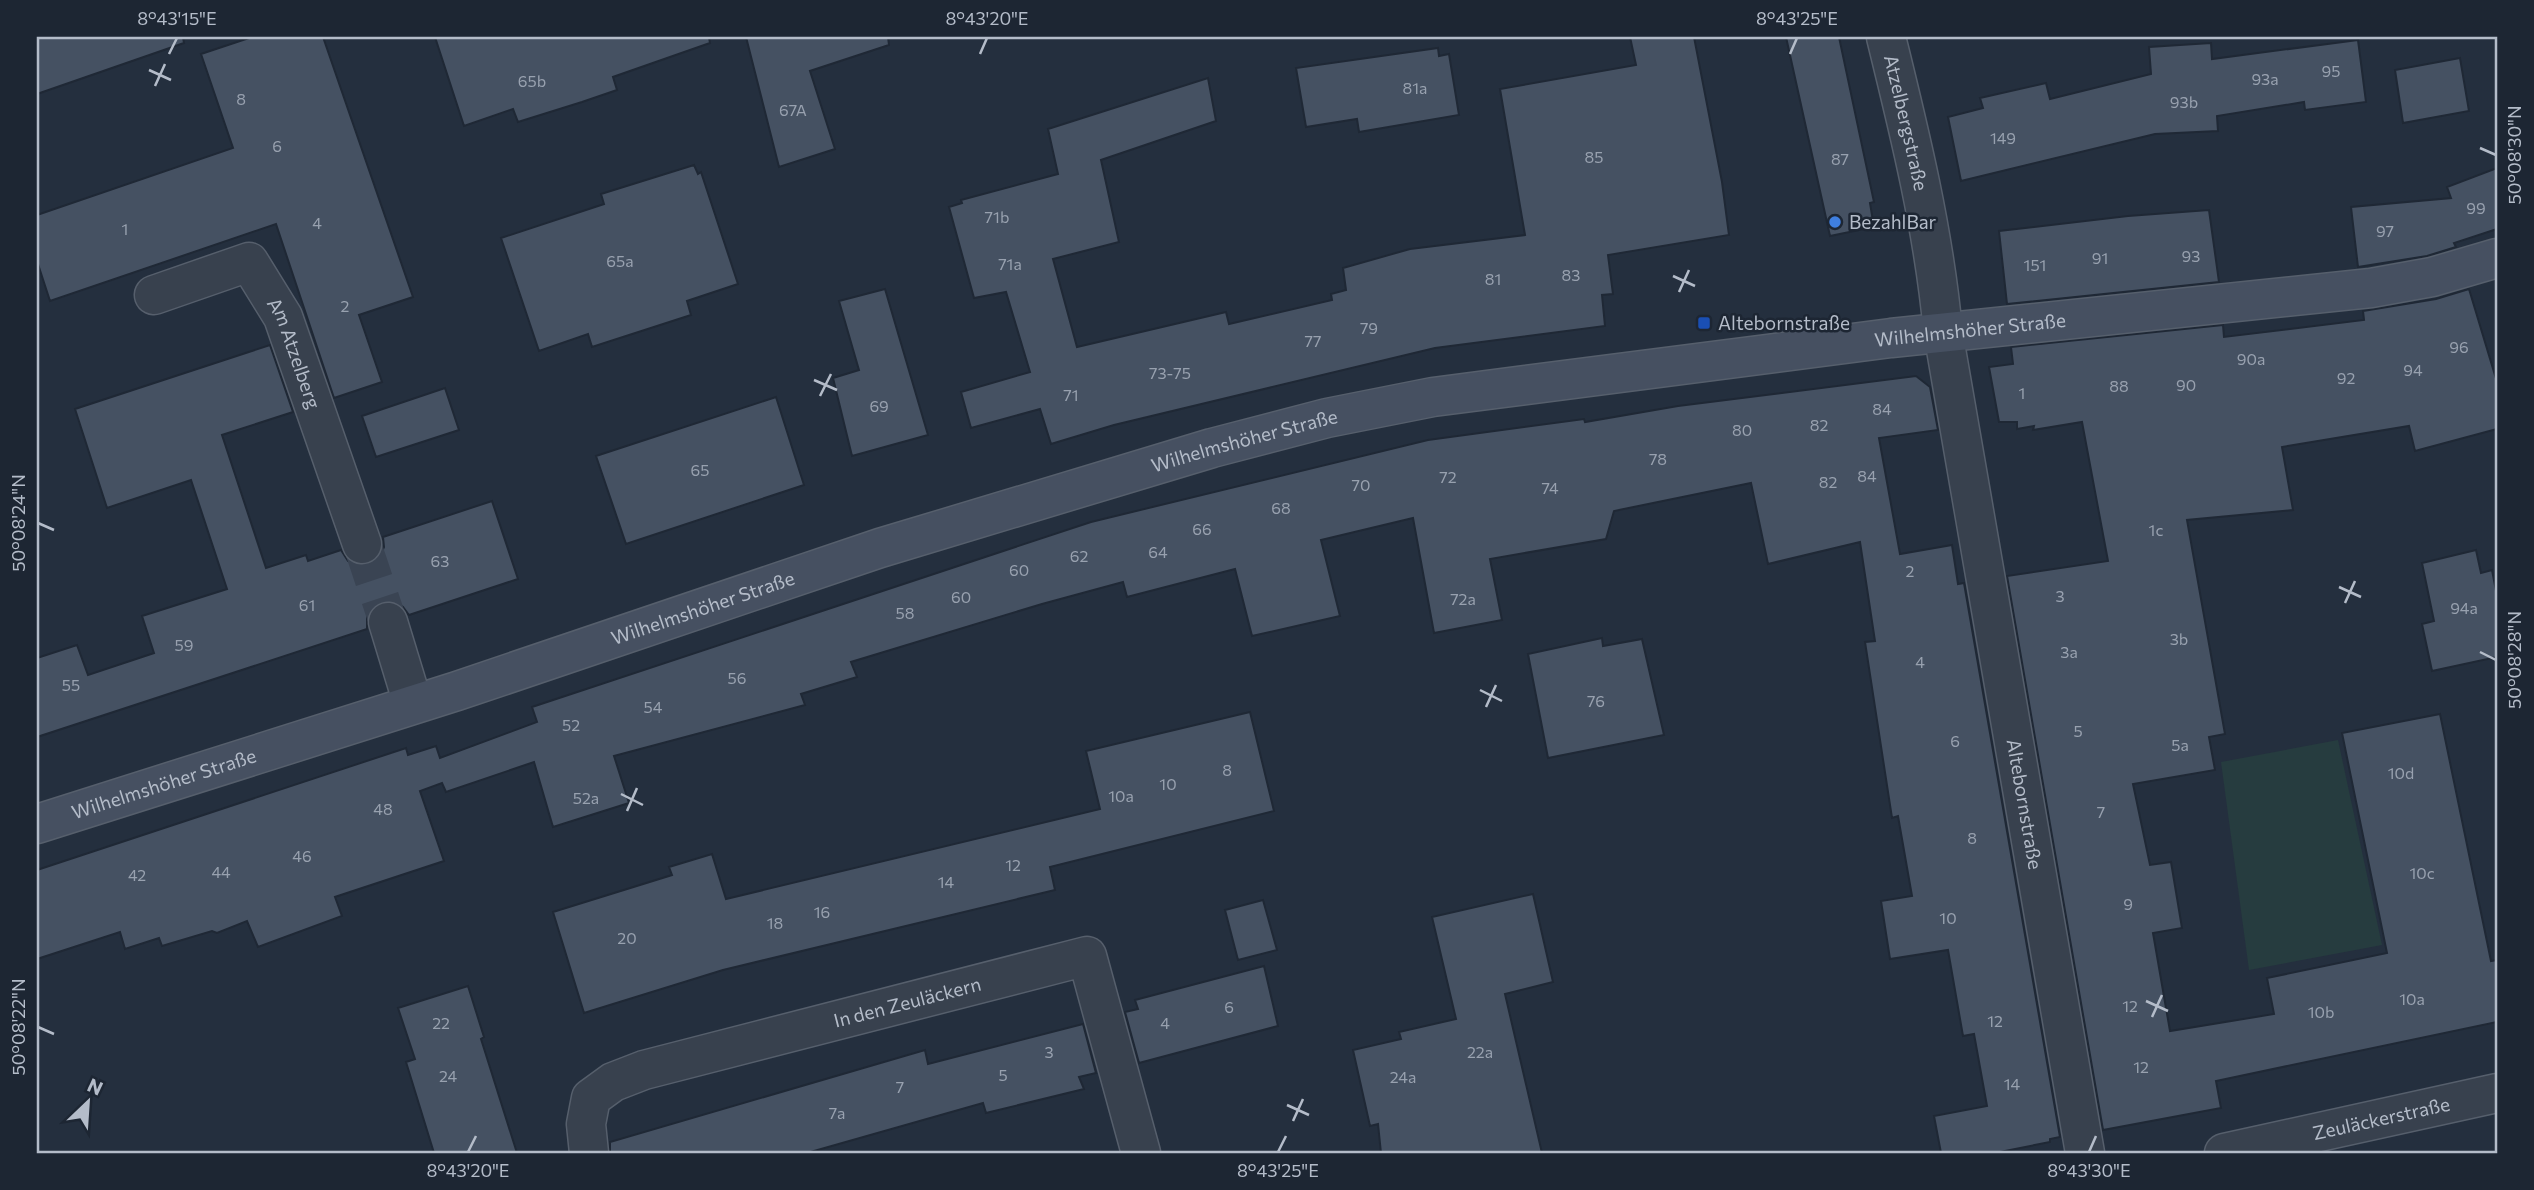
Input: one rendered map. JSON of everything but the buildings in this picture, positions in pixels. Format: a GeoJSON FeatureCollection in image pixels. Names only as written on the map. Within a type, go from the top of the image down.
{"type":"FeatureCollection","features":[{"type":"Feature","properties":{"kind":"main road","name":"Wilhelmshöher Straße"},"geometry":{"type":"LineString","coordinates":[[37,824],[413,704],[880,548],[1212,448],[1327,418],[1433,397],[1943,332],[2371,288],[2432,277],[2497,258]]}},
{"type":"Feature","properties":{"kind":"street","name":"Atzelbergstraße"},"geometry":{"type":"LineString","coordinates":[[1885,37],[1923,197],[1939,284],[1943,332]]}},
{"type":"Feature","properties":{"kind":"street","name":"Am Atzelberg"},"geometry":{"type":"LineString","coordinates":[[154,295],[249,262],[283,317],[362,544]]}},
{"type":"Feature","properties":{"kind":"street","name":"Altebornstraße"},"geometry":{"type":"LineString","coordinates":[[1943,332],[2085,1153]]}},
{"type":"Feature","properties":{"kind":"street"},"geometry":{"type":"LineString","coordinates":[[388,622],[413,704]]}},
{"type":"Feature","properties":{"kind":"street","name":"In den Zeuläckern"},"geometry":{"type":"LineString","coordinates":[[589,1153],[586,1124],[592,1098],[623,1078],[644,1070],[1087,956],[1141,1153]]}},
{"type":"Feature","properties":{"kind":"street","name":"Zeuläckerstraße"},"geometry":{"type":"LineString","coordinates":[[2224,1153],[2497,1093]]}},
{"type":"Feature","properties":{"kind":"green space"},"geometry":{"type":"Polygon","coordinates":[[[2338,740],[2382,945],[2249,970],[2221,762],[2338,740]]]}},
{"type":"Feature","properties":{"kind":"tunnel"},"geometry":{"type":"LineString","coordinates":[[362,544],[388,622]]}},
{"type":"Feature","properties":{"kind":"place","name":"BezahlBar"},"geometry":{"type":"Point","coordinates":[1835,222]}},
{"type":"Feature","properties":{"kind":"place","name":"Altebornstraße"},"geometry":{"type":"Point","coordinates":[1704,323]}}]}
